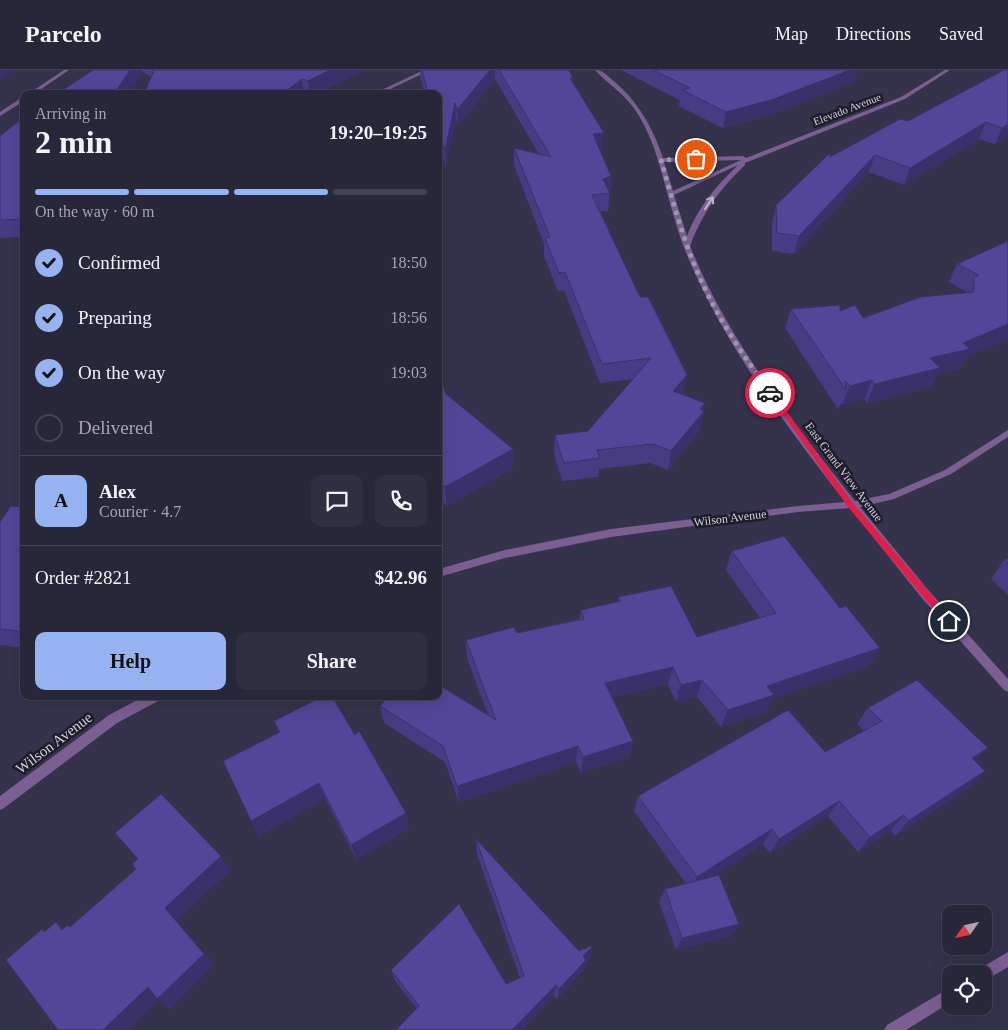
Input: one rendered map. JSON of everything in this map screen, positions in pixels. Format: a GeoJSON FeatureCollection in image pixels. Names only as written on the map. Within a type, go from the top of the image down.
{"type":"FeatureCollection","features":[{"type":"Feature","properties":{"kind":"street"},"geometry":{"type":"LineString","coordinates":[[36,90],[67,70]]}},
{"type":"Feature","properties":{"kind":"street"},"geometry":{"type":"LineString","coordinates":[[385,90],[428,70]]}},
{"type":"Feature","properties":{"kind":"street","name":"East Grand View Avenue"},"geometry":{"type":"LineString","coordinates":[[596,70],[633,102],[646,122],[656,143],[687,246],[707,293],[735,344],[851,505],[974,650],[1008,687]]}},
{"type":"Feature","properties":{"kind":"street","name":"Elevado Avenue"},"geometry":{"type":"LineString","coordinates":[[671,194],[749,158],[904,98],[948,70]]}},
{"type":"Feature","properties":{"kind":"street"},"geometry":{"type":"LineString","coordinates":[[0,114],[20,101]]}},
{"type":"Feature","properties":{"kind":"street","name":"Elevado Avenue"},"geometry":{"type":"LineString","coordinates":[[661,160],[749,158]]}},
{"type":"Feature","properties":{"kind":"street","name":"Elevado Avenue"},"geometry":{"type":"LineString","coordinates":[[687,246],[690,234],[708,202],[730,176],[749,158]]}},
{"type":"Feature","properties":{"kind":"street","name":"Wilson Avenue"},"geometry":{"type":"LineString","coordinates":[[442,572],[505,554],[610,533],[798,509],[851,505],[900,495],[948,472],[1008,433]]}},
{"type":"Feature","properties":{"kind":"street","name":"Wilson Avenue"},"geometry":{"type":"LineString","coordinates":[[0,804],[113,719],[149,700]]}},
{"type":"Feature","properties":{"kind":"street"},"geometry":{"type":"LineString","coordinates":[[992,969],[1008,959]]}},
{"type":"Feature","properties":{"kind":"street"},"geometry":{"type":"LineString","coordinates":[[892,1030],[942,999]]}},
{"type":"Feature","properties":{"kind":"building"},"geometry":{"type":"Polygon","coordinates":[[[93,70],[130,70],[117,90],[63,90],[93,70]]]}},
{"type":"Feature","properties":{"kind":"building"},"geometry":{"type":"Polygon","coordinates":[[[154,70],[330,70],[308,81],[302,79],[287,90],[146,90],[154,70]]]}},
{"type":"Feature","properties":{"kind":"building"},"geometry":{"type":"Polygon","coordinates":[[[422,70],[490,70],[457,110],[455,103],[445,151],[442,140],[442,90],[425,90],[427,89],[422,70]]]}},
{"type":"Feature","properties":{"kind":"building"},"geometry":{"type":"Polygon","coordinates":[[[499,70],[569,70],[573,78],[570,78],[604,133],[593,134],[611,176],[603,179],[610,193],[592,195],[640,297],[648,297],[687,375],[673,391],[705,403],[700,409],[704,411],[671,451],[653,444],[597,450],[600,458],[564,463],[555,435],[588,431],[651,358],[602,364],[565,272],[559,273],[545,238],[550,237],[514,148],[551,157],[499,70]]]}},
{"type":"Feature","properties":{"kind":"building"},"geometry":{"type":"Polygon","coordinates":[[[653,70],[850,70],[771,100],[726,112],[682,90],[690,88],[653,70]]]}},
{"type":"Feature","properties":{"kind":"building"},"geometry":{"type":"Polygon","coordinates":[[[1004,70],[1008,70],[1008,124],[1002,128],[986,122],[910,168],[875,155],[799,236],[777,233],[776,205],[830,153],[830,157],[900,119],[908,121],[1004,70]]]}},
{"type":"Feature","properties":{"kind":"building"},"geometry":{"type":"Polygon","coordinates":[[[20,120],[20,219],[0,220],[0,136],[20,120]]]}},
{"type":"Feature","properties":{"kind":"building"},"geometry":{"type":"Polygon","coordinates":[[[1008,241],[1008,324],[963,343],[970,349],[930,358],[940,368],[875,384],[872,380],[850,386],[845,381],[846,390],[791,309],[840,305],[840,311],[855,305],[863,318],[921,297],[974,292],[974,277],[979,275],[957,264],[1008,241]]]}},
{"type":"Feature","properties":{"kind":"building"},"geometry":{"type":"Polygon","coordinates":[[[442,381],[446,394],[513,449],[445,487],[442,484],[442,381]]]}},
{"type":"Feature","properties":{"kind":"building"},"geometry":{"type":"Polygon","coordinates":[[[11,506],[20,507],[20,632],[0,629],[0,522],[11,506]]]}},
{"type":"Feature","properties":{"kind":"building"},"geometry":{"type":"Polygon","coordinates":[[[784,536],[840,608],[846,606],[880,648],[767,686],[774,695],[728,710],[702,680],[681,685],[673,667],[605,683],[633,741],[583,757],[578,746],[457,786],[443,746],[380,706],[385,700],[442,700],[442,687],[496,720],[466,640],[514,627],[517,633],[584,619],[581,610],[621,601],[618,597],[671,586],[697,637],[776,613],[732,551],[784,536]]]}},
{"type":"Feature","properties":{"kind":"building"},"geometry":{"type":"Polygon","coordinates":[[[917,680],[988,748],[972,758],[985,771],[908,821],[904,815],[870,837],[839,801],[779,839],[772,829],[697,877],[638,796],[788,710],[825,752],[882,721],[868,708],[917,680]]]}},
{"type":"Feature","properties":{"kind":"building"},"geometry":{"type":"Polygon","coordinates":[[[315,700],[334,700],[355,735],[359,731],[406,813],[351,845],[319,783],[251,821],[223,761],[280,732],[274,721],[315,700]]]}},
{"type":"Feature","properties":{"kind":"building"},"geometry":{"type":"Polygon","coordinates":[[[161,794],[221,856],[165,908],[204,954],[157,999],[148,987],[103,1030],[58,1030],[6,960],[42,929],[44,932],[56,922],[62,930],[68,925],[70,927],[136,869],[132,864],[138,859],[115,833],[161,794]]]}},
{"type":"Feature","properties":{"kind":"building"},"geometry":{"type":"Polygon","coordinates":[[[476,839],[579,951],[592,947],[583,956],[586,960],[559,989],[556,985],[512,1030],[396,1030],[419,1006],[391,970],[459,904],[506,984],[524,976],[476,839]]]}},
{"type":"Feature","properties":{"kind":"building"},"geometry":{"type":"Polygon","coordinates":[[[719,875],[739,924],[682,938],[665,889],[719,875]]]}},
{"type":"Feature","properties":{"kind":"way so far"},"geometry":{"type":"LineString","coordinates":[[696,159],[661,160],[687,246],[707,293],[735,344],[770,393]]}},
{"type":"Feature","properties":{"kind":"route"},"geometry":{"type":"LineString","coordinates":[[770,393],[851,505],[949,621]]}}]}
